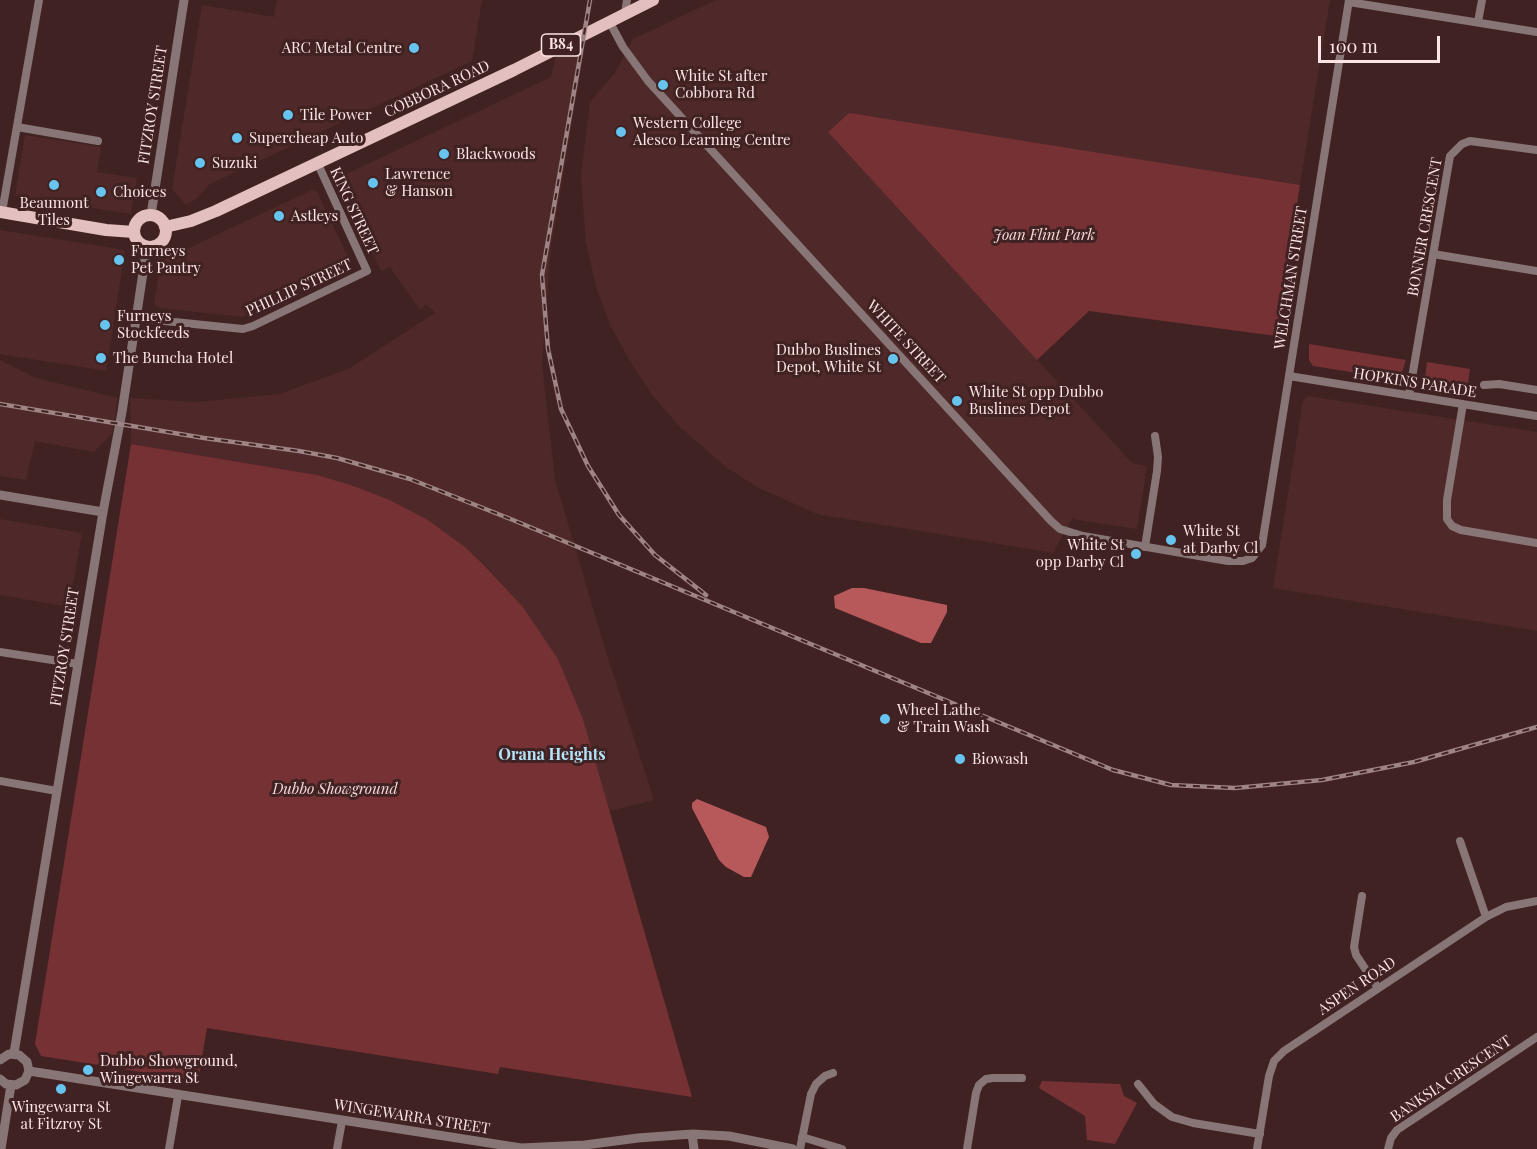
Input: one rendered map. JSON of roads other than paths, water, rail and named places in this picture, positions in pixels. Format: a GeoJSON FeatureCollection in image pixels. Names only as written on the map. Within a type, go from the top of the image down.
{"type":"FeatureCollection","features":[{"type":"Feature","properties":{"kind":"main road","name":"COBBORA ROAD"},"geometry":{"type":"LineString","coordinates":[[165,227],[191,221],[216,211],[514,70],[654,0]]}},
{"type":"Feature","properties":{"kind":"main road"},"geometry":{"type":"LineString","coordinates":[[1,212],[106,230],[134,232]]}},
{"type":"Feature","properties":{"kind":"main road"},"geometry":{"type":"LineString","coordinates":[[151,215],[160,219],[166,232],[157,245],[147,246],[138,241],[134,232],[139,220],[151,215]]}},
{"type":"Feature","properties":{"kind":"street"},"geometry":{"type":"LineString","coordinates":[[1,212],[39,0]]}},
{"type":"Feature","properties":{"kind":"street","name":"FITZROY STREET"},"geometry":{"type":"LineString","coordinates":[[151,215],[184,0]]}},
{"type":"Feature","properties":{"kind":"street"},"geometry":{"type":"LineString","coordinates":[[625,13],[627,0]]}},
{"type":"Feature","properties":{"kind":"street"},"geometry":{"type":"LineString","coordinates":[[1478,22],[1482,0]]}},
{"type":"Feature","properties":{"kind":"street"},"geometry":{"type":"LineString","coordinates":[[1349,1],[1537,32]]}},
{"type":"Feature","properties":{"kind":"street","name":"WELCHMAN STREET"},"geometry":{"type":"LineString","coordinates":[[1252,558],[1262,545],[1349,1]]}},
{"type":"Feature","properties":{"kind":"street","name":"WHITE STREET"},"geometry":{"type":"LineString","coordinates":[[609,21],[623,47],[648,81],[1060,529],[1071,533],[1228,561],[1243,561],[1252,558]]}},
{"type":"Feature","properties":{"kind":"street"},"geometry":{"type":"LineString","coordinates":[[17,127],[98,141]]}},
{"type":"Feature","properties":{"kind":"street","name":"BONNER CRESCENT"},"geometry":{"type":"LineString","coordinates":[[1409,395],[1450,156],[1455,149],[1470,141],[1537,150]]}},
{"type":"Feature","properties":{"kind":"street","name":"KING STREET"},"geometry":{"type":"LineString","coordinates":[[317,162],[367,271]]}},
{"type":"Feature","properties":{"kind":"street","name":"FITZROY STREET"},"geometry":{"type":"LineString","coordinates":[[14,1053],[103,512],[122,412],[147,246]]}},
{"type":"Feature","properties":{"kind":"street"},"geometry":{"type":"LineString","coordinates":[[1432,254],[1537,271]]}},
{"type":"Feature","properties":{"kind":"street","name":"PHILLIP STREET"},"geometry":{"type":"LineString","coordinates":[[135,318],[243,329],[254,326],[367,271]]}},
{"type":"Feature","properties":{"kind":"street","name":"HOPKINS PARADE"},"geometry":{"type":"LineString","coordinates":[[1289,376],[1537,416]]}},
{"type":"Feature","properties":{"kind":"street","name":"HOPKINS PARADE"},"geometry":{"type":"LineString","coordinates":[[1484,385],[1499,384],[1537,390]]}},
{"type":"Feature","properties":{"kind":"street"},"geometry":{"type":"LineString","coordinates":[[1464,404],[1447,500],[1448,519],[1452,526],[1461,530],[1537,543]]}},
{"type":"Feature","properties":{"kind":"street"},"geometry":{"type":"LineString","coordinates":[[1145,547],[1158,464],[1155,436]]}},
{"type":"Feature","properties":{"kind":"street"},"geometry":{"type":"LineString","coordinates":[[0,495],[103,512]]}},
{"type":"Feature","properties":{"kind":"street"},"geometry":{"type":"LineString","coordinates":[[0,652],[78,664]]}},
{"type":"Feature","properties":{"kind":"street"},"geometry":{"type":"LineString","coordinates":[[0,782],[57,791]]}},
{"type":"Feature","properties":{"kind":"street"},"geometry":{"type":"LineString","coordinates":[[1460,841],[1486,917]]}},
{"type":"Feature","properties":{"kind":"street"},"geometry":{"type":"LineString","coordinates":[[1362,896],[1354,947],[1356,956],[1378,988]]}},
{"type":"Feature","properties":{"kind":"street","name":"ASPEN ROAD"},"geometry":{"type":"LineString","coordinates":[[1257,1149],[1269,1076],[1274,1061],[1284,1052],[1486,917],[1506,908],[1537,901]]}},
{"type":"Feature","properties":{"kind":"street","name":"BANKSIA CRESCENT"},"geometry":{"type":"LineString","coordinates":[[1388,1149],[1391,1138],[1397,1130],[1537,1037]]}},
{"type":"Feature","properties":{"kind":"street"},"geometry":{"type":"LineString","coordinates":[[0,1060],[5,1055],[14,1053],[24,1058],[29,1071],[25,1080],[11,1085],[0,1079]]}},
{"type":"Feature","properties":{"kind":"street","name":"WINGEWARRA STREET"},"geometry":{"type":"LineString","coordinates":[[29,1071],[504,1148],[585,1147],[638,1138],[692,1134],[729,1136],[789,1148]]}},
{"type":"Feature","properties":{"kind":"street"},"geometry":{"type":"LineString","coordinates":[[800,1149],[811,1094],[816,1084],[832,1073]]}},
{"type":"Feature","properties":{"kind":"street"},"geometry":{"type":"LineString","coordinates":[[967,1149],[979,1085],[986,1079],[1022,1078]]}},
{"type":"Feature","properties":{"kind":"street"},"geometry":{"type":"LineString","coordinates":[[1138,1084],[1154,1104],[1172,1117],[1193,1123],[1260,1134]]}},
{"type":"Feature","properties":{"kind":"street"},"geometry":{"type":"LineString","coordinates":[[1,1149],[11,1085]]}},
{"type":"Feature","properties":{"kind":"street"},"geometry":{"type":"LineString","coordinates":[[169,1149],[178,1096]]}},
{"type":"Feature","properties":{"kind":"street"},"geometry":{"type":"LineString","coordinates":[[337,1149],[342,1121]]}},
{"type":"Feature","properties":{"kind":"street"},"geometry":{"type":"LineString","coordinates":[[692,1134],[694,1149]]}},
{"type":"Feature","properties":{"kind":"street"},"geometry":{"type":"LineString","coordinates":[[802,1137],[842,1149]]}},
{"type":"Feature","properties":{"kind":"railway"},"geometry":{"type":"LineString","coordinates":[[590,0],[542,275],[548,349],[561,409],[588,466],[619,515],[655,555],[706,595]]}},
{"type":"Feature","properties":{"kind":"railway"},"geometry":{"type":"LineString","coordinates":[[0,404],[204,438],[299,451],[337,458],[410,479],[1113,770],[1171,785],[1235,788],[1322,780],[1414,762],[1537,727]]}},
{"type":"Feature","properties":{"kind":"place","name":"ARC Metal Centre"},"geometry":{"type":"Point","coordinates":[414,48]}},
{"type":"Feature","properties":{"kind":"place","name":"White St after Cobbora Rd"},"geometry":{"type":"Point","coordinates":[663,85]}},
{"type":"Feature","properties":{"kind":"place","name":"Tile Power"},"geometry":{"type":"Point","coordinates":[288,115]}},
{"type":"Feature","properties":{"kind":"place","name":"Western College Alesco Learning Centre"},"geometry":{"type":"Point","coordinates":[621,132]}},
{"type":"Feature","properties":{"kind":"place","name":"Supercheap Auto"},"geometry":{"type":"Point","coordinates":[237,138]}},
{"type":"Feature","properties":{"kind":"place","name":"Blackwoods"},"geometry":{"type":"Point","coordinates":[444,154]}},
{"type":"Feature","properties":{"kind":"place","name":"Suzuki"},"geometry":{"type":"Point","coordinates":[200,163]}},
{"type":"Feature","properties":{"kind":"place","name":"Lawrence & Hanson"},"geometry":{"type":"Point","coordinates":[373,183]}},
{"type":"Feature","properties":{"kind":"place","name":"Beaumont Tiles"},"geometry":{"type":"Point","coordinates":[54,185]}},
{"type":"Feature","properties":{"kind":"place","name":"Choices"},"geometry":{"type":"Point","coordinates":[101,192]}},
{"type":"Feature","properties":{"kind":"place","name":"Astleys"},"geometry":{"type":"Point","coordinates":[279,216]}},
{"type":"Feature","properties":{"kind":"place","name":"Furneys Pet Pantry"},"geometry":{"type":"Point","coordinates":[119,260]}},
{"type":"Feature","properties":{"kind":"place","name":"Furneys Stockfeeds"},"geometry":{"type":"Point","coordinates":[105,325]}},
{"type":"Feature","properties":{"kind":"place","name":"The Buncha Hotel"},"geometry":{"type":"Point","coordinates":[101,358]}},
{"type":"Feature","properties":{"kind":"place","name":"Dubbo Buslines Depot, White St"},"geometry":{"type":"Point","coordinates":[893,359]}},
{"type":"Feature","properties":{"kind":"place","name":"White St opp Dubbo Buslines Depot"},"geometry":{"type":"Point","coordinates":[957,401]}},
{"type":"Feature","properties":{"kind":"place","name":"White St at Darby Cl"},"geometry":{"type":"Point","coordinates":[1171,540]}},
{"type":"Feature","properties":{"kind":"place","name":"White St opp Darby Cl"},"geometry":{"type":"Point","coordinates":[1136,554]}},
{"type":"Feature","properties":{"kind":"place","name":"Wheel Lathe & Train Wash"},"geometry":{"type":"Point","coordinates":[885,719]}},
{"type":"Feature","properties":{"kind":"place","name":"Biowash"},"geometry":{"type":"Point","coordinates":[960,759]}},
{"type":"Feature","properties":{"kind":"place","name":"Dubbo Showground, Wingewarra St"},"geometry":{"type":"Point","coordinates":[88,1070]}},
{"type":"Feature","properties":{"kind":"place","name":"Wingewarra St at Fitzroy St"},"geometry":{"type":"Point","coordinates":[61,1089]}},
{"type":"Feature","properties":{"kind":"district","name":"Orana Heights"},"geometry":{"type":"Point","coordinates":[552,755]}},
{"type":"Feature","properties":{"kind":"park label","name":"Joan Flint Park"},"geometry":{"type":"Point","coordinates":[1044,235]}},
{"type":"Feature","properties":{"kind":"park label","name":"Dubbo Showground"},"geometry":{"type":"Point","coordinates":[335,789]}}]}
